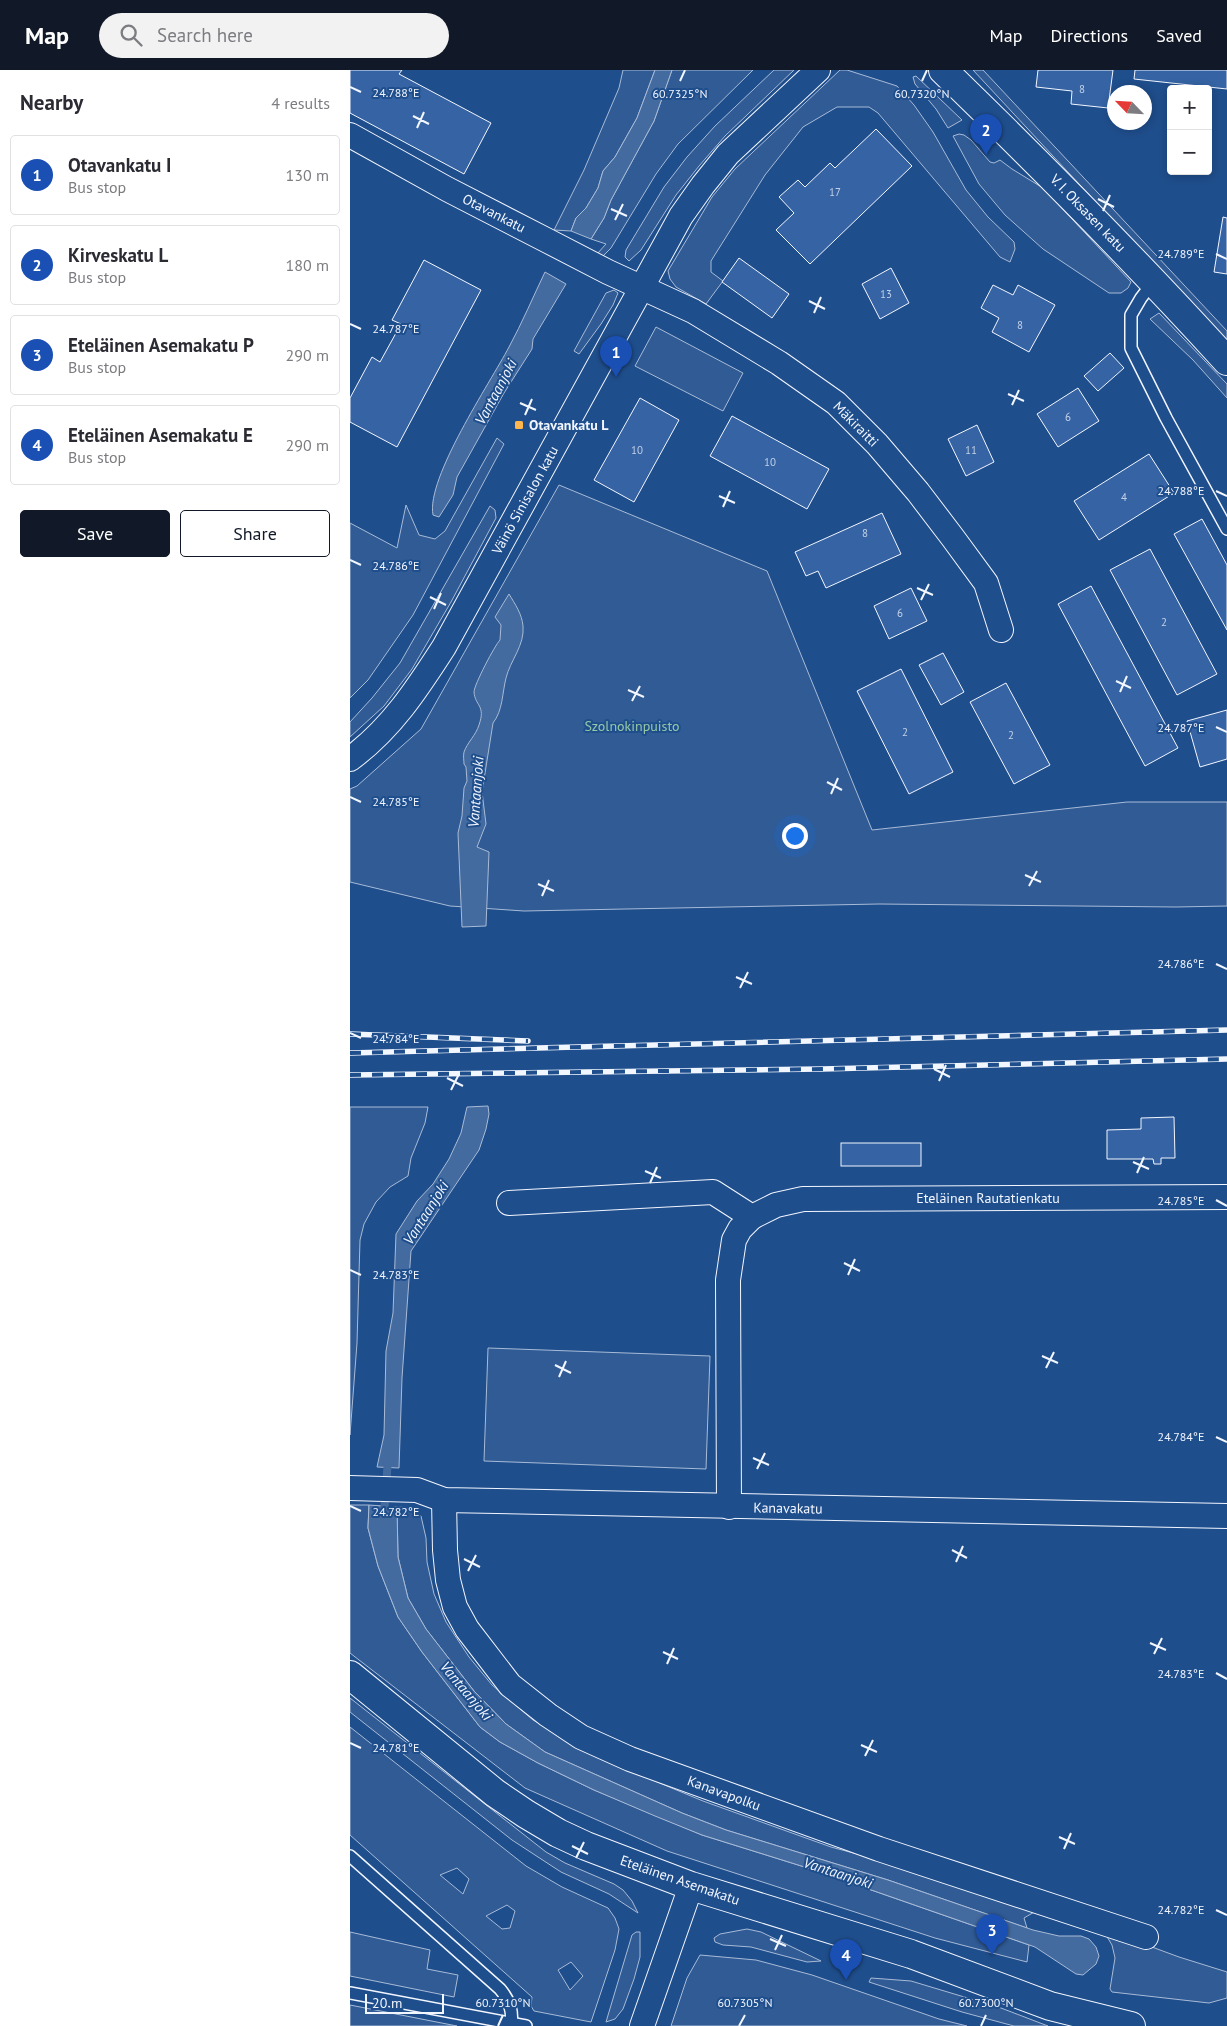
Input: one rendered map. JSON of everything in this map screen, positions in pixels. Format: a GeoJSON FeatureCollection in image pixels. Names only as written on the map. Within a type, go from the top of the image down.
{"type":"FeatureCollection","features":[{"type":"Feature","properties":{"kind":"street","name":"Väinö Sinisalon katu"},"geometry":{"type":"LineString","coordinates":[[350,759],[367,747],[401,711],[444,647],[681,216],[728,154],[818,70]]}},
{"type":"Feature","properties":{"kind":"street","name":"V. I. Oksasen katu"},"geometry":{"type":"LineString","coordinates":[[943,70],[1050,173],[1154,281],[1227,362]]}},
{"type":"Feature","properties":{"kind":"street","name":"Otavankatu"},"geometry":{"type":"LineString","coordinates":[[350,135],[540,237],[608,272],[642,286]]}},
{"type":"Feature","properties":{"kind":"street","name":"Mäkiraitti"},"geometry":{"type":"LineString","coordinates":[[642,286],[693,311],[780,363],[836,403],[877,444],[918,492],[959,545],[986,583],[1002,630]]}},
{"type":"Feature","properties":{"kind":"street"},"geometry":{"type":"LineString","coordinates":[[509,1203],[713,1192],[752,1217]]}},
{"type":"Feature","properties":{"kind":"street","name":"Eteläinen Rautatienkatu"},"geometry":{"type":"LineString","coordinates":[[729,1507],[728,1280],[734,1240],[740,1229],[752,1217],[776,1205],[804,1199],[1227,1197]]}},
{"type":"Feature","properties":{"kind":"street","name":"Kanavakatu"},"geometry":{"type":"LineString","coordinates":[[355,1488],[417,1490],[444,1500],[1227,1516]]}},
{"type":"Feature","properties":{"kind":"street","name":"Kanavapolku"},"geometry":{"type":"LineString","coordinates":[[444,1500],[448,1580],[455,1607],[467,1629],[510,1684],[548,1715],[581,1737],[630,1759],[879,1849],[1146,1937]]}},
{"type":"Feature","properties":{"kind":"street","name":"Eteläinen Asemakatu"},"geometry":{"type":"LineString","coordinates":[[350,1675],[495,1793],[558,1833],[586,1846],[691,1886],[911,1954],[1050,2006],[1131,2026]]}},
{"type":"Feature","properties":{"kind":"street"},"geometry":{"type":"LineString","coordinates":[[642,2026],[691,1886]]}},
{"type":"Feature","properties":{"kind":"street","name":"Eteläinen Asemakatu"},"geometry":{"type":"LineString","coordinates":[[1050,2006],[1086,2026]]}},
{"type":"Feature","properties":{"kind":"lane"},"geometry":{"type":"LineString","coordinates":[[1154,281],[1131,315],[1131,348],[1166,418],[1227,529]]}},
{"type":"Feature","properties":{"kind":"lane"},"geometry":{"type":"LineString","coordinates":[[350,1856],[500,1989],[508,1999],[512,2012],[512,2025]]}},
{"type":"Feature","properties":{"kind":"lane"},"geometry":{"type":"LineString","coordinates":[[350,1993],[512,2025],[526,2026]]}},
{"type":"Feature","properties":{"kind":"shaded area"},"geometry":{"type":"Polygon","coordinates":[[[623,70],[655,70],[637,118],[615,157],[603,171],[598,188],[586,208],[576,218],[571,231],[554,230],[584,170],[619,88],[623,70]]]}},
{"type":"Feature","properties":{"kind":"shaded area"},"geometry":{"type":"Polygon","coordinates":[[[672,70],[753,70],[678,144],[656,174],[611,248],[603,256],[597,254],[606,244],[591,239],[604,218],[611,200],[654,121],[672,70]]]}},
{"type":"Feature","properties":{"kind":"shaded area"},"geometry":{"type":"Polygon","coordinates":[[[774,70],[794,70],[725,136],[699,166],[676,195],[641,250],[629,261],[625,257],[626,250],[664,187],[687,157],[715,126],[774,70]]]}},
{"type":"Feature","properties":{"kind":"shaded area"},"geometry":{"type":"Polygon","coordinates":[[[840,70],[847,70],[897,86],[914,105],[933,132],[966,190],[988,217],[1014,242],[1015,249],[1010,262],[1000,257],[878,113],[869,107],[837,107],[803,127],[765,175],[711,261],[711,272],[723,281],[706,304],[676,287],[670,279],[668,271],[712,197],[735,169],[840,70]]]}},
{"type":"Feature","properties":{"kind":"shaded area"},"geometry":{"type":"Polygon","coordinates":[[[973,70],[983,70],[1227,331],[1227,343],[973,70]]]}},
{"type":"Feature","properties":{"kind":"shaded area"},"geometry":{"type":"Polygon","coordinates":[[[916,76],[962,120],[948,128],[936,109],[915,84],[913,77],[916,76]]]}},
{"type":"Feature","properties":{"kind":"shaded area"},"geometry":{"type":"Polygon","coordinates":[[[959,134],[971,140],[990,162],[994,163],[1000,160],[1043,188],[1131,282],[1128,288],[1121,293],[1109,293],[1043,249],[1005,215],[979,184],[953,136],[959,134]]]}},
{"type":"Feature","properties":{"kind":"shaded area"},"geometry":{"type":"Polygon","coordinates":[[[614,290],[618,293],[601,324],[579,354],[574,351],[606,293],[614,290]]]}},
{"type":"Feature","properties":{"kind":"shaded area"},"geometry":{"type":"Polygon","coordinates":[[[1159,313],[1227,384],[1227,398],[1193,360],[1150,319],[1159,313]]]}},
{"type":"Feature","properties":{"kind":"shaded area"},"geometry":{"type":"Polygon","coordinates":[[[656,327],[743,373],[723,411],[635,366],[656,327]]]}},
{"type":"Feature","properties":{"kind":"shaded area"},"geometry":{"type":"Polygon","coordinates":[[[497,438],[504,444],[413,615],[368,680],[350,698],[350,523],[397,548],[406,505],[419,535],[435,539],[445,531],[497,438]]]}},
{"type":"Feature","properties":{"kind":"shaded area","name":"Szolnokinpuisto"},"geometry":{"type":"Polygon","coordinates":[[[559,485],[767,571],[872,830],[1127,802],[1227,802],[1227,906],[879,904],[524,911],[450,906],[350,882],[350,789],[357,786],[421,729],[559,485]]]}},
{"type":"Feature","properties":{"kind":"shaded area"},"geometry":{"type":"Polygon","coordinates":[[[490,506],[495,510],[496,518],[451,602],[412,669],[384,706],[350,737],[350,722],[400,663],[490,506]]]}},
{"type":"Feature","properties":{"kind":"shaded area"},"geometry":{"type":"Polygon","coordinates":[[[350,1107],[428,1107],[425,1123],[411,1158],[408,1176],[390,1187],[376,1202],[364,1224],[360,1240],[357,1343],[350,1435],[350,1107]]]}},
{"type":"Feature","properties":{"kind":"shaded area"},"geometry":{"type":"Polygon","coordinates":[[[488,1348],[710,1356],[706,1469],[484,1461],[488,1348]]]}},
{"type":"Feature","properties":{"kind":"shaded area"},"geometry":{"type":"Polygon","coordinates":[[[350,1505],[369,1505],[368,1528],[378,1566],[398,1617],[422,1652],[480,1727],[500,1742],[594,1790],[702,1835],[811,1869],[1029,1945],[1027,1962],[935,1938],[667,1851],[525,1788],[350,1653],[350,1505]]]}},
{"type":"Feature","properties":{"kind":"shaded area"},"geometry":{"type":"Polygon","coordinates":[[[397,1507],[412,1508],[421,1516],[426,1538],[427,1562],[434,1594],[446,1622],[469,1657],[492,1685],[533,1720],[633,1772],[703,1801],[831,1847],[876,1859],[1036,1911],[1024,1918],[1027,1928],[888,1880],[726,1830],[682,1813],[545,1752],[506,1724],[474,1691],[426,1629],[408,1598],[398,1557],[397,1507]]]}},
{"type":"Feature","properties":{"kind":"shaded area"},"geometry":{"type":"Polygon","coordinates":[[[350,1698],[546,1852],[623,1890],[632,1901],[638,1913],[609,1894],[561,1872],[512,1840],[350,1712],[350,1698]]]}},
{"type":"Feature","properties":{"kind":"shaded area"},"geometry":{"type":"Polygon","coordinates":[[[350,1727],[526,1866],[562,1887],[608,1908],[615,1918],[619,1929],[615,1950],[591,2022],[534,2011],[531,2006],[532,1997],[350,1835],[350,1727]],[[457,1868],[440,1875],[463,1894],[469,1879],[457,1868]],[[507,1905],[486,1916],[502,1929],[510,1928],[515,1911],[507,1905]],[[571,1962],[558,1970],[570,1990],[583,1976],[571,1962]]]}},
{"type":"Feature","properties":{"kind":"shaded area"},"geometry":{"type":"Polygon","coordinates":[[[747,1929],[761,1932],[821,1961],[807,1962],[751,1947],[723,1945],[715,1942],[714,1938],[720,1934],[747,1929]]]}},
{"type":"Feature","properties":{"kind":"shaded area"},"geometry":{"type":"Polygon","coordinates":[[[350,1932],[430,1950],[427,1969],[458,1975],[454,1997],[350,1976],[350,1932]]]}},
{"type":"Feature","properties":{"kind":"shaded area"},"geometry":{"type":"Polygon","coordinates":[[[640,1932],[640,1957],[634,1979],[623,2009],[615,2019],[606,2022],[632,1935],[640,1932]]]}},
{"type":"Feature","properties":{"kind":"shaded area"},"geometry":{"type":"Polygon","coordinates":[[[1106,1935],[1133,1940],[1227,1972],[1227,1998],[1209,2003],[1112,1992],[1110,1989],[1115,1958],[1112,1945],[1106,1935]]]}},
{"type":"Feature","properties":{"kind":"shaded area"},"geometry":{"type":"Polygon","coordinates":[[[700,1955],[756,1960],[812,1975],[939,2019],[967,2026],[671,2026],[687,1978],[700,1955]]]}},
{"type":"Feature","properties":{"kind":"shaded area"},"geometry":{"type":"Polygon","coordinates":[[[871,1978],[911,1981],[1001,2008],[1048,2026],[1014,2026],[962,2012],[869,1982],[871,1978]]]}},
{"type":"Feature","properties":{"kind":"shaded area"},"geometry":{"type":"Polygon","coordinates":[[[350,2005],[457,2026],[350,2026],[350,2005]]]}},
{"type":"Feature","properties":{"kind":"water"},"geometry":{"type":"Polygon","coordinates":[[[655,70],[672,70],[654,121],[611,200],[604,218],[591,239],[571,231],[576,218],[586,208],[598,188],[603,171],[615,157],[637,118],[655,70]]]}},
{"type":"Feature","properties":{"kind":"water"},"geometry":{"type":"Polygon","coordinates":[[[545,272],[566,284],[533,339],[532,349],[504,393],[457,477],[453,495],[439,517],[433,515],[433,499],[439,478],[449,455],[514,338],[545,272]]]}},
{"type":"Feature","properties":{"kind":"water"},"geometry":{"type":"Polygon","coordinates":[[[509,594],[521,617],[523,633],[520,646],[506,678],[499,713],[493,723],[482,792],[486,824],[477,847],[489,852],[486,926],[462,927],[458,833],[462,816],[464,788],[467,781],[464,754],[467,745],[478,729],[481,718],[481,709],[474,692],[475,688],[485,665],[500,640],[501,625],[495,617],[509,594]]]}},
{"type":"Feature","properties":{"kind":"water"},"geometry":{"type":"Polygon","coordinates":[[[488,1106],[489,1114],[486,1129],[479,1150],[411,1251],[402,1378],[399,1468],[377,1467],[384,1435],[386,1351],[393,1313],[396,1234],[417,1201],[433,1184],[449,1159],[461,1133],[467,1107],[488,1106]]]}},
{"type":"Feature","properties":{"kind":"water"},"geometry":{"type":"Polygon","coordinates":[[[369,1505],[397,1507],[398,1557],[408,1598],[426,1629],[474,1691],[506,1724],[545,1752],[682,1813],[726,1830],[888,1880],[1033,1930],[1059,1936],[1081,1936],[1089,1939],[1096,1947],[1099,1956],[1096,1964],[1083,1975],[1076,1974],[1035,1947],[811,1869],[702,1835],[594,1790],[500,1742],[480,1727],[422,1652],[398,1617],[378,1566],[368,1528],[369,1505]]]}},
{"type":"Feature","properties":{"kind":"building"},"geometry":{"type":"Polygon","coordinates":[[[350,70],[402,70],[399,74],[491,123],[464,174],[350,113],[350,70]]]}},
{"type":"Feature","properties":{"kind":"building"},"geometry":{"type":"Polygon","coordinates":[[[1038,70],[1113,70],[1111,85],[1107,85],[1107,108],[1071,104],[1072,91],[1036,87],[1038,70]]]}},
{"type":"Feature","properties":{"kind":"building"},"geometry":{"type":"Polygon","coordinates":[[[1135,70],[1227,70],[1227,89],[1212,87],[1212,85],[1190,85],[1134,79],[1135,70]]]}},
{"type":"Feature","properties":{"kind":"building"},"geometry":{"type":"Polygon","coordinates":[[[876,129],[912,166],[810,264],[776,230],[794,213],[779,197],[798,180],[805,187],[830,163],[835,168],[876,129]]]}},
{"type":"Feature","properties":{"kind":"building"},"geometry":{"type":"Polygon","coordinates":[[[1223,217],[1227,218],[1227,274],[1214,272],[1223,217]]]}},
{"type":"Feature","properties":{"kind":"building"},"geometry":{"type":"Polygon","coordinates":[[[739,258],[789,294],[772,318],[722,282],[739,258]]]}},
{"type":"Feature","properties":{"kind":"building"},"geometry":{"type":"Polygon","coordinates":[[[424,260],[481,290],[397,447],[350,422],[350,398],[372,357],[380,362],[401,324],[392,320],[424,260]]]}},
{"type":"Feature","properties":{"kind":"building"},"geometry":{"type":"Polygon","coordinates":[[[891,268],[909,303],[880,319],[862,284],[891,268]]]}},
{"type":"Feature","properties":{"kind":"building"},"geometry":{"type":"Polygon","coordinates":[[[993,285],[1013,295],[1018,285],[1055,305],[1029,352],[992,332],[999,318],[981,308],[993,285]]]}},
{"type":"Feature","properties":{"kind":"building"},"geometry":{"type":"Polygon","coordinates":[[[1110,353],[1124,368],[1098,391],[1084,376],[1110,353]]]}},
{"type":"Feature","properties":{"kind":"building"},"geometry":{"type":"Polygon","coordinates":[[[1078,388],[1099,421],[1058,447],[1037,414],[1078,388]]]}},
{"type":"Feature","properties":{"kind":"building"},"geometry":{"type":"Polygon","coordinates":[[[640,398],[679,420],[634,502],[594,480],[640,398]]]}},
{"type":"Feature","properties":{"kind":"building"},"geometry":{"type":"Polygon","coordinates":[[[732,416],[829,469],[807,509],[710,456],[732,416]]]}},
{"type":"Feature","properties":{"kind":"building"},"geometry":{"type":"Polygon","coordinates":[[[977,425],[994,462],[966,476],[948,439],[977,425]]]}},
{"type":"Feature","properties":{"kind":"building"},"geometry":{"type":"Polygon","coordinates":[[[1149,454],[1174,493],[1099,540],[1074,501],[1149,454]]]}},
{"type":"Feature","properties":{"kind":"building"},"geometry":{"type":"Polygon","coordinates":[[[882,513],[901,554],[826,588],[818,571],[806,576],[795,552],[882,513]]]}},
{"type":"Feature","properties":{"kind":"building"},"geometry":{"type":"Polygon","coordinates":[[[1202,519],[1227,565],[1227,630],[1174,534],[1202,519]]]}},
{"type":"Feature","properties":{"kind":"building"},"geometry":{"type":"Polygon","coordinates":[[[1150,549],[1217,674],[1177,695],[1110,570],[1150,549]]]}},
{"type":"Feature","properties":{"kind":"building"},"geometry":{"type":"Polygon","coordinates":[[[1091,586],[1178,748],[1145,766],[1058,604],[1091,586]]]}},
{"type":"Feature","properties":{"kind":"building"},"geometry":{"type":"Polygon","coordinates":[[[911,588],[927,621],[889,639],[874,606],[911,588]]]}},
{"type":"Feature","properties":{"kind":"building"},"geometry":{"type":"Polygon","coordinates":[[[943,653],[964,692],[941,705],[919,665],[943,653]]]}},
{"type":"Feature","properties":{"kind":"building"},"geometry":{"type":"Polygon","coordinates":[[[901,669],[953,772],[909,794],[857,691],[901,669]]]}},
{"type":"Feature","properties":{"kind":"building"},"geometry":{"type":"Polygon","coordinates":[[[1006,683],[1050,765],[1014,784],[970,702],[1006,683]]]}},
{"type":"Feature","properties":{"kind":"building"},"geometry":{"type":"Polygon","coordinates":[[[1227,710],[1227,759],[1200,767],[1187,721],[1227,710]]]}},
{"type":"Feature","properties":{"kind":"building"},"geometry":{"type":"Polygon","coordinates":[[[1174,1117],[1175,1158],[1161,1158],[1161,1164],[1154,1164],[1153,1159],[1107,1159],[1107,1130],[1141,1129],[1141,1118],[1174,1117]]]}},
{"type":"Feature","properties":{"kind":"building"},"geometry":{"type":"Polygon","coordinates":[[[841,1143],[921,1143],[921,1166],[841,1166],[841,1143]]]}},
{"type":"Feature","properties":{"kind":"waterway","name":"Vantaanjoki"},"geometry":{"type":"LineString","coordinates":[[384,1515],[388,1459]]}},
{"type":"Feature","properties":{"kind":"railway"},"geometry":{"type":"LineString","coordinates":[[350,1053],[1227,1030]]}},
{"type":"Feature","properties":{"kind":"railway"},"geometry":{"type":"LineString","coordinates":[[350,1034],[528,1041]]}},
{"type":"Feature","properties":{"kind":"railway"},"geometry":{"type":"LineString","coordinates":[[350,1075],[822,1069],[1227,1059]]}},
{"type":"Feature","properties":{"kind":"place","name":"Kirveskatu L"},"geometry":{"type":"Point","coordinates":[986,155]}},
{"type":"Feature","properties":{"kind":"place","name":"Otavankatu I"},"geometry":{"type":"Point","coordinates":[616,377]}},
{"type":"Feature","properties":{"kind":"place","name":"Otavankatu L"},"geometry":{"type":"Point","coordinates":[519,425]}},
{"type":"Feature","properties":{"kind":"place","name":"Eteläinen Asemakatu P"},"geometry":{"type":"Point","coordinates":[992,1955]}},
{"type":"Feature","properties":{"kind":"place","name":"Eteläinen Asemakatu E"},"geometry":{"type":"Point","coordinates":[846,1980]}}]}
